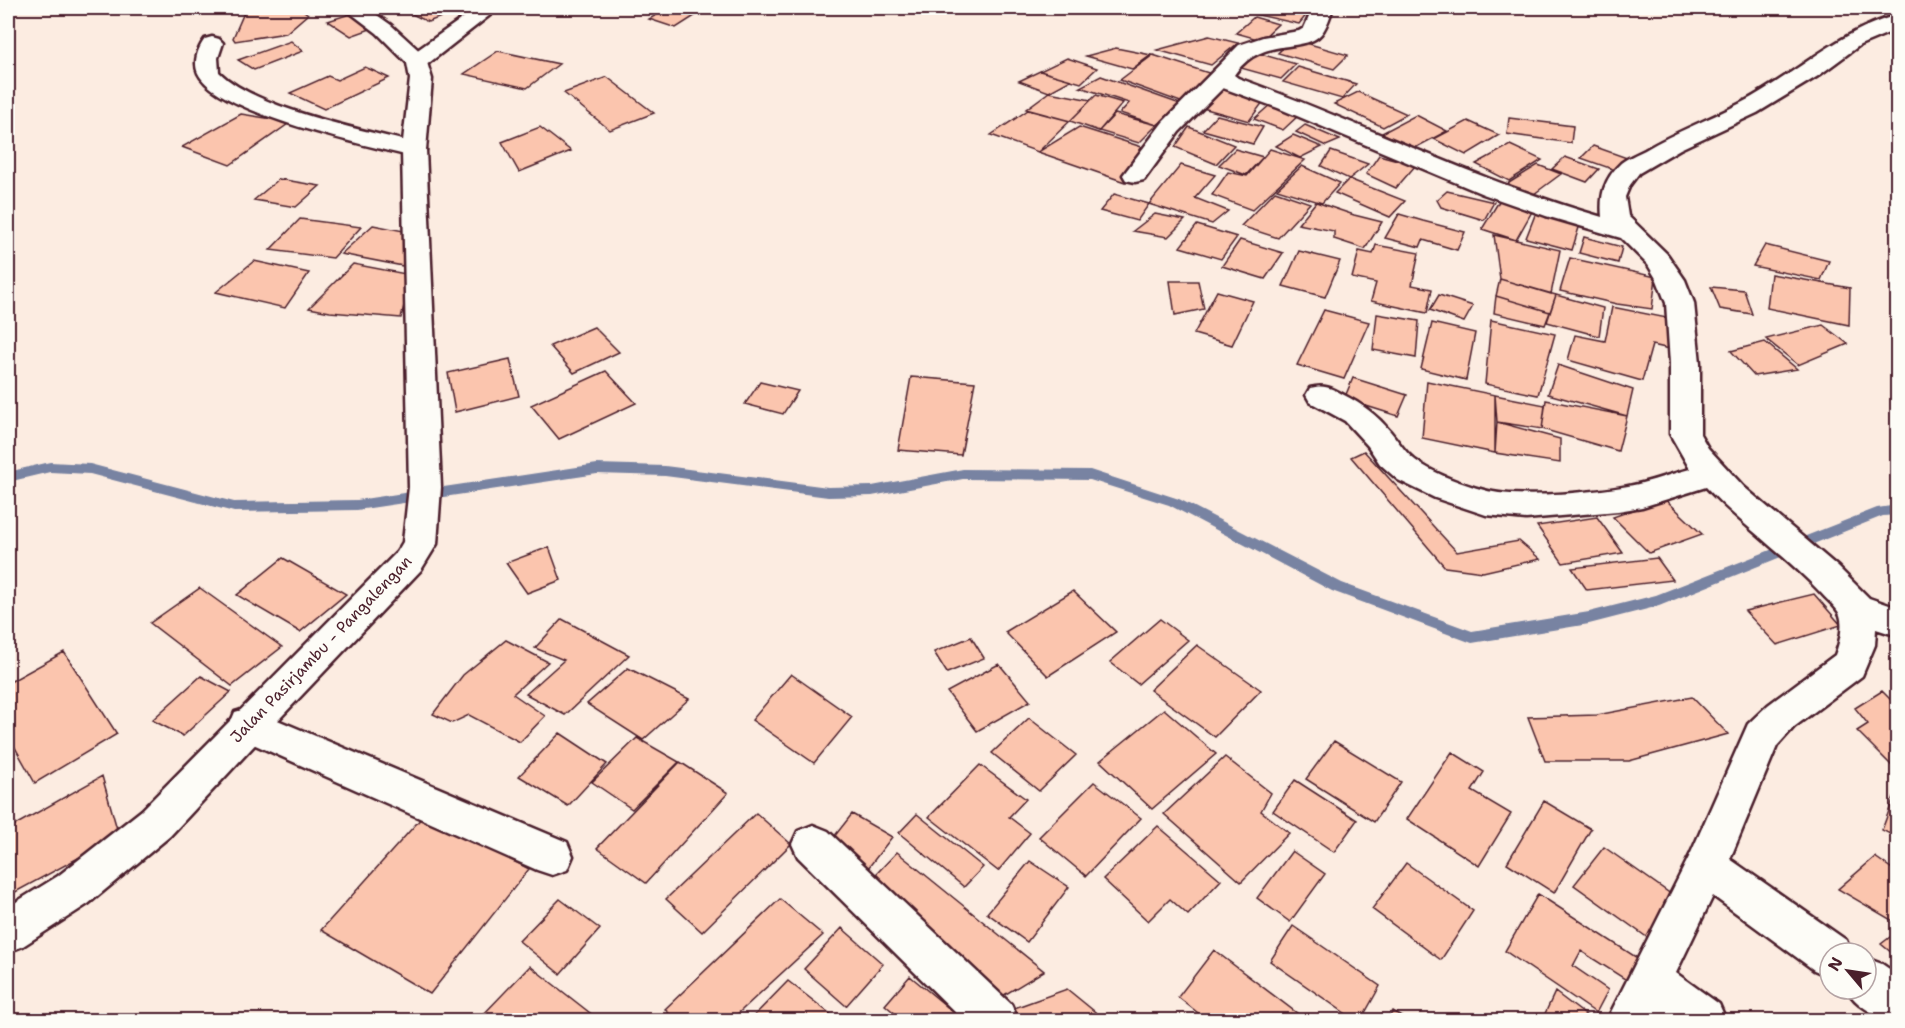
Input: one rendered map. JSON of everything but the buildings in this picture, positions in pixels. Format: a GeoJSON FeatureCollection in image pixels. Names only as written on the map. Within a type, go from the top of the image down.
{"type":"FeatureCollection","features":[{"type":"Feature","properties":{"kind":"street"},"geometry":{"type":"LineString","coordinates":[[354,8],[384,29],[417,61],[489,8]]}},
{"type":"Feature","properties":{"kind":"street"},"geometry":{"type":"LineString","coordinates":[[1135,175],[1172,126],[1247,50],[1263,43],[1305,36],[1313,31],[1323,8]]}},
{"type":"Feature","properties":{"kind":"street"},"geometry":{"type":"LineString","coordinates":[[1898,21],[1853,41],[1810,71],[1749,108],[1672,144],[1630,168],[1618,184],[1613,197],[1612,209],[1615,218],[1658,260],[1671,280],[1680,303],[1685,363],[1685,434],[1696,455],[1723,484],[1826,576],[1856,608],[1898,622]]}},
{"type":"Feature","properties":{"kind":"street"},"geometry":{"type":"LineString","coordinates":[[212,44],[206,60],[209,75],[230,92],[270,109],[414,150]]}},
{"type":"Feature","properties":{"kind":"street","name":"Jalan Pasirjambu - Pangalengan"},"geometry":{"type":"LineString","coordinates":[[8,930],[73,890],[156,823],[249,724],[409,561],[420,544],[425,488],[414,150],[421,79],[417,61]]}},
{"type":"Feature","properties":{"kind":"street"},"geometry":{"type":"LineString","coordinates":[[1223,76],[1230,83],[1492,189],[1555,211],[1628,231]]}},
{"type":"Feature","properties":{"kind":"street"},"geometry":{"type":"LineString","coordinates":[[1320,395],[1356,414],[1367,423],[1391,456],[1409,472],[1446,490],[1486,503],[1526,507],[1618,499],[1723,484]]}},
{"type":"Feature","properties":{"kind":"street"},"geometry":{"type":"LineString","coordinates":[[1630,1020],[1706,866],[1762,736],[1781,716],[1849,665],[1857,645],[1859,622],[1856,608]]}},
{"type":"Feature","properties":{"kind":"street"},"geometry":{"type":"LineString","coordinates":[[249,724],[552,856]]}},
{"type":"Feature","properties":{"kind":"street"},"geometry":{"type":"LineString","coordinates":[[813,844],[995,1020]]}},
{"type":"Feature","properties":{"kind":"street"},"geometry":{"type":"LineString","coordinates":[[1706,866],[1818,946]]}},
{"type":"Feature","properties":{"kind":"street"},"geometry":{"type":"LineString","coordinates":[[1650,981],[1703,1020]]}},
{"type":"Feature","properties":{"kind":"street"},"geometry":{"type":"LineString","coordinates":[[1878,989],[1898,1003]]}},
{"type":"Feature","properties":{"kind":"waterway"},"geometry":{"type":"LineString","coordinates":[[8,477],[50,467],[90,469],[234,507],[357,505],[597,469],[665,471],[828,492],[872,491],[963,474],[1090,475],[1174,502],[1337,587],[1472,637],[1589,618],[1659,600],[1882,511],[1898,510]]}}]}
